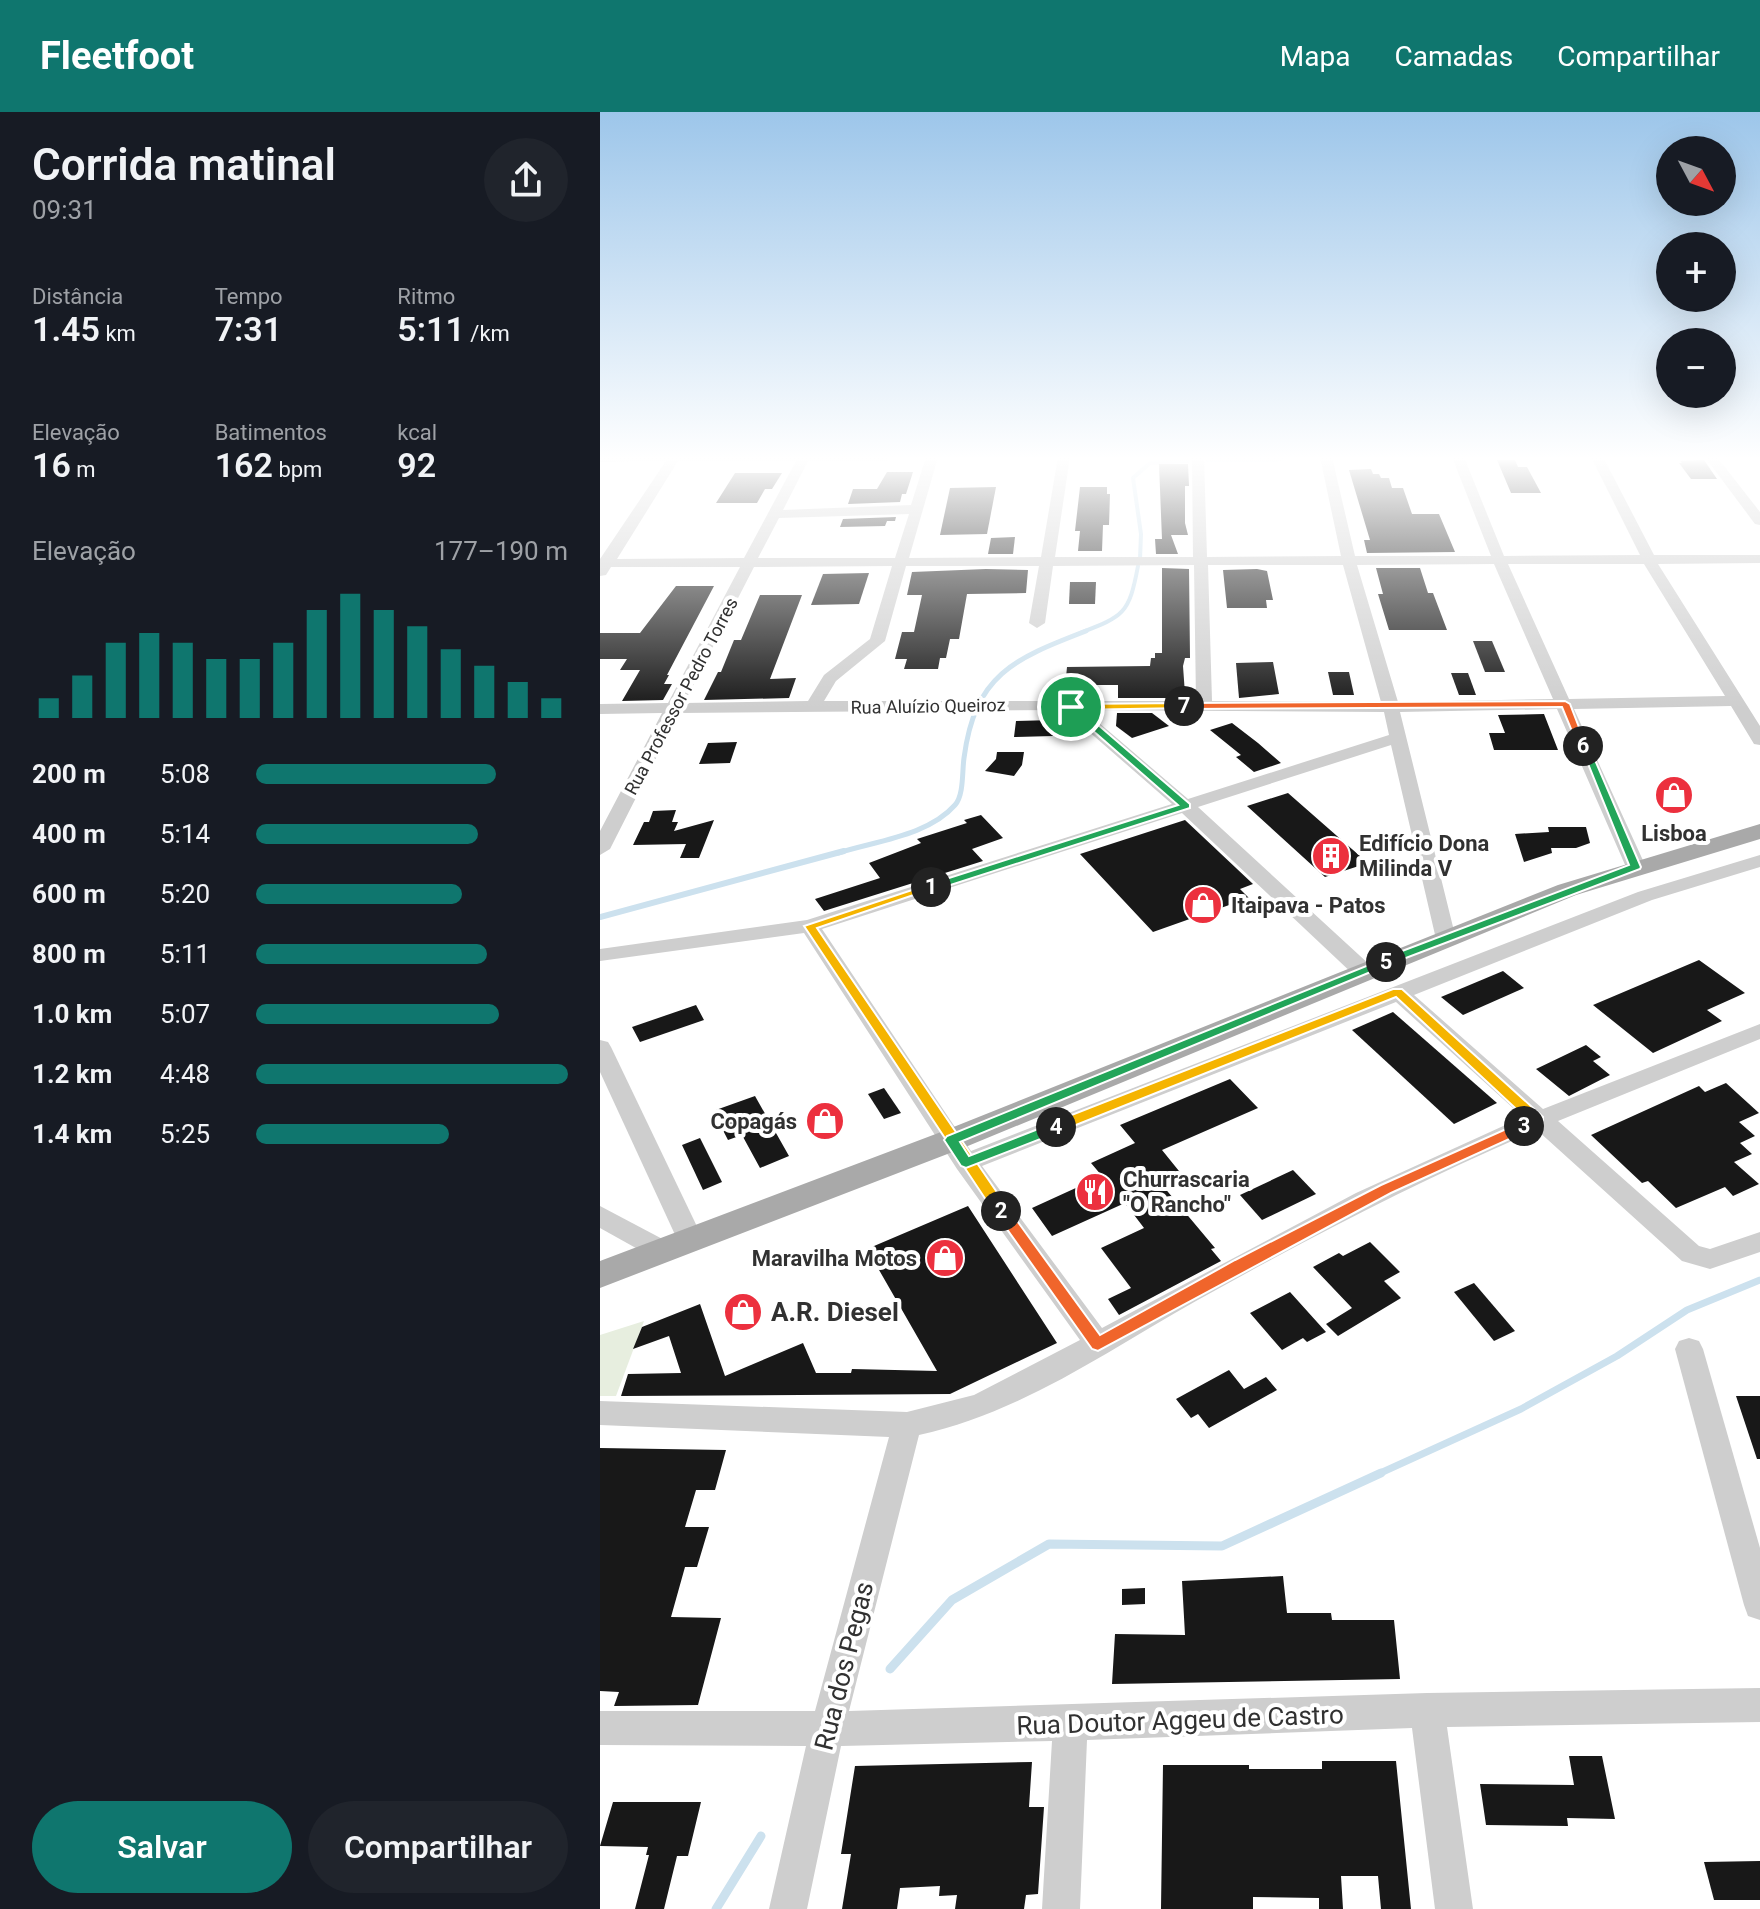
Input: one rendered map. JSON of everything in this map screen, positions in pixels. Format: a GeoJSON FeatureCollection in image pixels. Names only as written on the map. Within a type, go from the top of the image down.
{"type":"FeatureCollection","features":[{"type":"Feature","properties":{"kind":"main road"},"geometry":{"type":"LineString","coordinates":[[600,1275],[690,1239],[959,1151],[1363,971],[1636,867],[1760,831]]}},
{"type":"Feature","properties":{"kind":"street"},"geometry":{"type":"LineString","coordinates":[[602,566],[619,541]]}},
{"type":"Feature","properties":{"kind":"street","name":"Rua Professor Pedro Torres"},"geometry":{"type":"LineString","coordinates":[[600,849],[761,541]]}},
{"type":"Feature","properties":{"kind":"street"},"geometry":{"type":"LineString","coordinates":[[814,707],[819,692],[830,678],[877,641],[908,541]]}},
{"type":"Feature","properties":{"kind":"street"},"geometry":{"type":"LineString","coordinates":[[1037,623],[1052,541]]}},
{"type":"Feature","properties":{"kind":"street"},"geometry":{"type":"LineString","coordinates":[[1199,541],[1204,706]]}},
{"type":"Feature","properties":{"kind":"street"},"geometry":{"type":"LineString","coordinates":[[1345,541],[1391,707],[1446,939]]}},
{"type":"Feature","properties":{"kind":"street"},"geometry":{"type":"LineString","coordinates":[[1489,541],[1636,867]]}},
{"type":"Feature","properties":{"kind":"street"},"geometry":{"type":"LineString","coordinates":[[1639,541],[1760,740]]}},
{"type":"Feature","properties":{"kind":"street"},"geometry":{"type":"LineString","coordinates":[[602,566],[1760,559]]}},
{"type":"Feature","properties":{"kind":"street","name":"Rua Aluízio Queiroz"},"geometry":{"type":"LineString","coordinates":[[600,709],[994,704],[1071,707],[1391,707],[1736,701]]}},
{"type":"Feature","properties":{"kind":"street"},"geometry":{"type":"LineString","coordinates":[[1071,707],[1186,806],[1363,971]]}},
{"type":"Feature","properties":{"kind":"street"},"geometry":{"type":"LineString","coordinates":[[600,955],[810,926],[1396,738]]}},
{"type":"Feature","properties":{"kind":"street"},"geometry":{"type":"LineString","coordinates":[[959,1151],[1398,992],[1645,896],[1760,861]]}},
{"type":"Feature","properties":{"kind":"street"},"geometry":{"type":"LineString","coordinates":[[810,926],[959,1151],[1098,1344]]}},
{"type":"Feature","properties":{"kind":"street"},"geometry":{"type":"LineString","coordinates":[[1398,992],[1685,1250],[1697,1258],[1710,1259],[1760,1242]]}},
{"type":"Feature","properties":{"kind":"street"},"geometry":{"type":"LineString","coordinates":[[600,1413],[907,1425],[951,1417],[1002,1399],[1052,1373],[1240,1264],[1386,1189],[1538,1120],[1760,1031]]}},
{"type":"Feature","properties":{"kind":"street"},"geometry":{"type":"LineString","coordinates":[[600,1047],[690,1239]]}},
{"type":"Feature","properties":{"kind":"street"},"geometry":{"type":"LineString","coordinates":[[600,1216],[661,1250]]}},
{"type":"Feature","properties":{"kind":"street"},"geometry":{"type":"LineString","coordinates":[[1689,1349],[1760,1605]]}},
{"type":"Feature","properties":{"kind":"street","name":"Rua dos Pegas"},"geometry":{"type":"LineString","coordinates":[[788,1909],[828,1726],[907,1425]]}},
{"type":"Feature","properties":{"kind":"street","name":"Rua Doutor Aggeu de Castro"},"geometry":{"type":"LineString","coordinates":[[600,1728],[828,1726],[916,1729],[1427,1710],[1760,1705]]}},
{"type":"Feature","properties":{"kind":"street"},"geometry":{"type":"LineString","coordinates":[[1427,1710],[1454,1909]]}},
{"type":"Feature","properties":{"kind":"street"},"geometry":{"type":"LineString","coordinates":[[1061,1909],[1070,1725]]}},
{"type":"Feature","properties":{"kind":"green space"},"geometry":{"type":"Polygon","coordinates":[[[644,1321],[616,1396],[600,1396],[600,1335],[644,1321]]]}},
{"type":"Feature","properties":{"kind":"building"},"geometry":{"type":"Polygon","coordinates":[[[990,541],[1015,541],[1013,554],[988,554],[990,541]]]}},
{"type":"Feature","properties":{"kind":"building"},"geometry":{"type":"Polygon","coordinates":[[[1079,541],[1102,541],[1102,551],[1078,551],[1079,541]]]}},
{"type":"Feature","properties":{"kind":"building"},"geometry":{"type":"Polygon","coordinates":[[[1155,541],[1173,541],[1178,554],[1156,554],[1155,541]]]}},
{"type":"Feature","properties":{"kind":"building"},"geometry":{"type":"Polygon","coordinates":[[[1364,541],[1450,541],[1455,552],[1367,553],[1364,541]]]}},
{"type":"Feature","properties":{"kind":"building"},"geometry":{"type":"Polygon","coordinates":[[[1162,568],[1189,569],[1190,658],[1185,658],[1183,666],[1185,694],[1182,698],[1118,698],[1118,685],[1085,685],[1064,698],[1067,667],[1150,666],[1155,653],[1162,653],[1162,568]]]}},
{"type":"Feature","properties":{"kind":"building"},"geometry":{"type":"Polygon","coordinates":[[[1376,568],[1420,568],[1428,593],[1433,593],[1447,630],[1389,630],[1378,594],[1383,594],[1376,568]]]}},
{"type":"Feature","properties":{"kind":"building"},"geometry":{"type":"Polygon","coordinates":[[[1028,570],[1026,593],[967,594],[959,639],[950,639],[946,658],[940,658],[938,669],[904,669],[907,659],[895,659],[902,632],[914,632],[922,595],[907,595],[912,572],[1028,570]]]}},
{"type":"Feature","properties":{"kind":"building"},"geometry":{"type":"Polygon","coordinates":[[[1223,570],[1267,571],[1273,600],[1266,600],[1267,608],[1227,608],[1223,570]]]}},
{"type":"Feature","properties":{"kind":"building"},"geometry":{"type":"Polygon","coordinates":[[[869,573],[859,604],[811,605],[823,574],[869,573]]]}},
{"type":"Feature","properties":{"kind":"building"},"geometry":{"type":"Polygon","coordinates":[[[1070,582],[1096,582],[1095,604],[1069,604],[1070,582]]]}},
{"type":"Feature","properties":{"kind":"building"},"geometry":{"type":"Polygon","coordinates":[[[676,586],[714,586],[667,675],[664,684],[672,684],[663,700],[622,701],[640,670],[620,670],[627,659],[600,659],[600,633],[640,633],[676,586]]]}},
{"type":"Feature","properties":{"kind":"building"},"geometry":{"type":"Polygon","coordinates":[[[760,595],[802,595],[770,679],[796,678],[789,698],[704,700],[718,672],[721,672],[734,640],[741,640],[760,595]]]}},
{"type":"Feature","properties":{"kind":"building"},"geometry":{"type":"Polygon","coordinates":[[[1473,641],[1492,641],[1505,672],[1485,672],[1473,641]]]}},
{"type":"Feature","properties":{"kind":"building"},"geometry":{"type":"Polygon","coordinates":[[[1273,662],[1279,694],[1239,698],[1236,663],[1273,662]]]}},
{"type":"Feature","properties":{"kind":"building"},"geometry":{"type":"Polygon","coordinates":[[[1328,672],[1349,672],[1354,695],[1333,695],[1328,672]]]}},
{"type":"Feature","properties":{"kind":"building"},"geometry":{"type":"Polygon","coordinates":[[[1451,673],[1468,673],[1476,695],[1459,695],[1451,673]]]}},
{"type":"Feature","properties":{"kind":"building"},"geometry":{"type":"Polygon","coordinates":[[[1117,713],[1152,713],[1169,726],[1132,738],[1116,726],[1117,713]]]}},
{"type":"Feature","properties":{"kind":"building"},"geometry":{"type":"Polygon","coordinates":[[[1544,714],[1558,750],[1494,750],[1489,733],[1505,733],[1498,715],[1544,714]]]}},
{"type":"Feature","properties":{"kind":"building"},"geometry":{"type":"Polygon","coordinates":[[[1054,720],[1053,736],[1014,737],[1016,721],[1054,720]]]}},
{"type":"Feature","properties":{"kind":"building"},"geometry":{"type":"Polygon","coordinates":[[[1232,723],[1281,763],[1254,772],[1236,757],[1241,755],[1210,730],[1232,723]]]}},
{"type":"Feature","properties":{"kind":"building"},"geometry":{"type":"Polygon","coordinates":[[[737,742],[730,763],[699,764],[708,743],[737,742]]]}},
{"type":"Feature","properties":{"kind":"building"},"geometry":{"type":"Polygon","coordinates":[[[997,752],[1024,752],[1022,765],[1014,776],[985,771],[996,759],[997,752]]]}},
{"type":"Feature","properties":{"kind":"building"},"geometry":{"type":"Polygon","coordinates":[[[1288,793],[1368,863],[1325,877],[1247,806],[1288,793]]]}},
{"type":"Feature","properties":{"kind":"building"},"geometry":{"type":"Polygon","coordinates":[[[676,810],[672,822],[678,822],[674,831],[714,820],[699,858],[680,858],[686,844],[633,845],[653,811],[676,810]]]}},
{"type":"Feature","properties":{"kind":"building"},"geometry":{"type":"Polygon","coordinates":[[[981,815],[1003,838],[972,849],[983,861],[824,911],[815,899],[880,878],[869,863],[921,843],[917,839],[967,823],[964,820],[981,815]]]}},
{"type":"Feature","properties":{"kind":"building"},"geometry":{"type":"Polygon","coordinates":[[[1185,820],[1253,884],[1240,889],[1249,898],[1153,932],[1080,854],[1185,820]]]}},
{"type":"Feature","properties":{"kind":"building"},"geometry":{"type":"Polygon","coordinates":[[[1548,827],[1586,827],[1590,843],[1576,848],[1551,848],[1552,853],[1524,862],[1515,834],[1549,832],[1548,827]]]}},
{"type":"Feature","properties":{"kind":"building"},"geometry":{"type":"Polygon","coordinates":[[[1699,960],[1745,993],[1707,1010],[1722,1021],[1653,1053],[1593,1005],[1699,960]]]}},
{"type":"Feature","properties":{"kind":"building"},"geometry":{"type":"Polygon","coordinates":[[[1503,971],[1524,988],[1463,1015],[1441,997],[1503,971]]]}},
{"type":"Feature","properties":{"kind":"building"},"geometry":{"type":"Polygon","coordinates":[[[696,1005],[704,1020],[640,1042],[632,1027],[696,1005]]]}},
{"type":"Feature","properties":{"kind":"building"},"geometry":{"type":"Polygon","coordinates":[[[1393,1012],[1497,1103],[1454,1124],[1352,1030],[1393,1012]]]}},
{"type":"Feature","properties":{"kind":"building"},"geometry":{"type":"Polygon","coordinates":[[[1586,1045],[1601,1057],[1593,1061],[1610,1075],[1569,1096],[1536,1069],[1586,1045]]]}},
{"type":"Feature","properties":{"kind":"building"},"geometry":{"type":"Polygon","coordinates":[[[1230,1079],[1258,1108],[1162,1150],[1183,1176],[1163,1186],[1215,1248],[1211,1249],[1221,1261],[1119,1315],[1108,1299],[1131,1288],[1101,1248],[1144,1228],[1125,1203],[1052,1236],[1032,1208],[1102,1176],[1091,1163],[1135,1143],[1120,1125],[1230,1079]]]}},
{"type":"Feature","properties":{"kind":"building"},"geometry":{"type":"Polygon","coordinates":[[[1726,1083],[1759,1113],[1739,1122],[1755,1136],[1740,1143],[1752,1154],[1734,1162],[1759,1184],[1733,1196],[1725,1187],[1676,1208],[1648,1181],[1642,1183],[1591,1135],[1699,1086],[1705,1092],[1726,1083]]]}},
{"type":"Feature","properties":{"kind":"building"},"geometry":{"type":"Polygon","coordinates":[[[884,1088],[901,1113],[884,1119],[868,1094],[884,1088]]]}},
{"type":"Feature","properties":{"kind":"building"},"geometry":{"type":"Polygon","coordinates":[[[755,1096],[789,1156],[760,1168],[742,1135],[728,1140],[713,1111],[755,1096]]]}},
{"type":"Feature","properties":{"kind":"building"},"geometry":{"type":"Polygon","coordinates":[[[700,1138],[722,1182],[703,1190],[682,1145],[700,1138]]]}},
{"type":"Feature","properties":{"kind":"building"},"geometry":{"type":"Polygon","coordinates":[[[1293,1170],[1316,1194],[1262,1220],[1240,1195],[1293,1170]]]}},
{"type":"Feature","properties":{"kind":"building"},"geometry":{"type":"Polygon","coordinates":[[[968,1206],[1057,1343],[950,1394],[621,1396],[628,1374],[681,1373],[669,1336],[633,1349],[642,1327],[700,1304],[725,1376],[803,1343],[816,1373],[851,1373],[852,1369],[937,1371],[867,1249],[968,1206]]]}},
{"type":"Feature","properties":{"kind":"building"},"geometry":{"type":"Polygon","coordinates":[[[1370,1242],[1400,1272],[1384,1281],[1401,1298],[1338,1336],[1326,1324],[1352,1308],[1313,1267],[1370,1242]]]}},
{"type":"Feature","properties":{"kind":"building"},"geometry":{"type":"Polygon","coordinates":[[[1474,1283],[1515,1331],[1494,1341],[1454,1292],[1474,1283]]]}},
{"type":"Feature","properties":{"kind":"building"},"geometry":{"type":"Polygon","coordinates":[[[1290,1292],[1326,1332],[1307,1342],[1303,1338],[1282,1350],[1250,1313],[1290,1292]]]}},
{"type":"Feature","properties":{"kind":"building"},"geometry":{"type":"Polygon","coordinates":[[[1229,1370],[1244,1389],[1266,1377],[1277,1390],[1209,1428],[1198,1414],[1191,1418],[1176,1399],[1229,1370]]]}},
{"type":"Feature","properties":{"kind":"building"},"geometry":{"type":"Polygon","coordinates":[[[1736,1396],[1760,1396],[1760,1459],[1757,1459],[1736,1396]]]}},
{"type":"Feature","properties":{"kind":"building"},"geometry":{"type":"Polygon","coordinates":[[[600,1448],[726,1450],[715,1490],[696,1490],[685,1527],[709,1527],[697,1567],[685,1567],[671,1617],[721,1618],[698,1705],[614,1706],[619,1692],[600,1691],[600,1448]]]}},
{"type":"Feature","properties":{"kind":"building"},"geometry":{"type":"Polygon","coordinates":[[[1283,1576],[1287,1613],[1331,1613],[1332,1620],[1394,1620],[1400,1679],[1112,1684],[1115,1634],[1185,1635],[1182,1581],[1283,1576]]]}},
{"type":"Feature","properties":{"kind":"building"},"geometry":{"type":"Polygon","coordinates":[[[1145,1588],[1145,1604],[1122,1605],[1122,1589],[1145,1588]]]}},
{"type":"Feature","properties":{"kind":"building"},"geometry":{"type":"Polygon","coordinates":[[[1569,1756],[1602,1756],[1615,1819],[1567,1818],[1568,1826],[1486,1825],[1480,1784],[1574,1785],[1569,1756]]]}},
{"type":"Feature","properties":{"kind":"building"},"geometry":{"type":"Polygon","coordinates":[[[1322,1761],[1396,1761],[1411,1909],[1381,1909],[1378,1876],[1341,1876],[1343,1909],[1319,1909],[1319,1898],[1253,1897],[1253,1909],[1161,1909],[1163,1765],[1322,1769],[1322,1761]]]}},
{"type":"Feature","properties":{"kind":"building"},"geometry":{"type":"Polygon","coordinates":[[[1032,1762],[1029,1807],[1044,1807],[1038,1894],[1026,1895],[1024,1909],[955,1909],[957,1895],[939,1896],[940,1886],[900,1888],[897,1909],[842,1909],[851,1854],[841,1854],[855,1766],[1032,1762]]]}},
{"type":"Feature","properties":{"kind":"building"},"geometry":{"type":"Polygon","coordinates":[[[613,1802],[701,1802],[688,1856],[677,1856],[664,1909],[635,1909],[649,1855],[646,1855],[648,1847],[600,1846],[613,1802]]]}},
{"type":"Feature","properties":{"kind":"building"},"geometry":{"type":"Polygon","coordinates":[[[1760,1861],[1760,1900],[1714,1900],[1704,1862],[1760,1861]]]}},
{"type":"Feature","properties":{"kind":"waterway"},"geometry":{"type":"LineString","coordinates":[[1140,559],[1141,541]]}},
{"type":"Feature","properties":{"kind":"waterway"},"geometry":{"type":"LineString","coordinates":[[1080,633],[1122,611],[1131,594],[1138,566]]}},
{"type":"Feature","properties":{"kind":"waterway"},"geometry":{"type":"LineString","coordinates":[[838,853],[916,831],[944,815],[958,801],[969,730],[977,707],[988,689],[1018,662],[1086,631]]}},
{"type":"Feature","properties":{"kind":"waterway"},"geometry":{"type":"LineString","coordinates":[[600,917],[844,851]]}},
{"type":"Feature","properties":{"kind":"waterway"},"geometry":{"type":"LineString","coordinates":[[1376,1475],[1521,1409],[1617,1356],[1687,1310],[1760,1280]]}},
{"type":"Feature","properties":{"kind":"waterway"},"geometry":{"type":"LineString","coordinates":[[890,1669],[952,1600],[1049,1544],[1222,1546],[1381,1473]]}},
{"type":"Feature","properties":{"kind":"waterway"},"geometry":{"type":"LineString","coordinates":[[716,1909],[761,1836]]}},
{"type":"Feature","properties":{"kind":"place","name":"Lisboa"},"geometry":{"type":"Point","coordinates":[1674,795]}},
{"type":"Feature","properties":{"kind":"place","name":"Edifício Dona Milinda V"},"geometry":{"type":"Point","coordinates":[1331,856]}},
{"type":"Feature","properties":{"kind":"place","name":"Itaipava - Patos"},"geometry":{"type":"Point","coordinates":[1203,905]}},
{"type":"Feature","properties":{"kind":"place","name":"Copagás"},"geometry":{"type":"Point","coordinates":[825,1121]}},
{"type":"Feature","properties":{"kind":"place","name":"Churrascaria \"O Rancho\""},"geometry":{"type":"Point","coordinates":[1095,1192]}},
{"type":"Feature","properties":{"kind":"place","name":"Maravilha Motos"},"geometry":{"type":"Point","coordinates":[945,1258]}},
{"type":"Feature","properties":{"kind":"place","name":"A.R. Diesel"},"geometry":{"type":"Point","coordinates":[743,1312]}},
{"type":"Feature","properties":{"kind":"route"},"geometry":{"type":"LineString","coordinates":[[1071,707],[1186,806],[810,926],[966,1163],[1098,1344],[1240,1264],[1386,1189],[1538,1120],[1398,992],[966,1163],[952,1140],[1403,955],[1567,890],[1636,867],[1565,704],[1071,707]]}}]}
